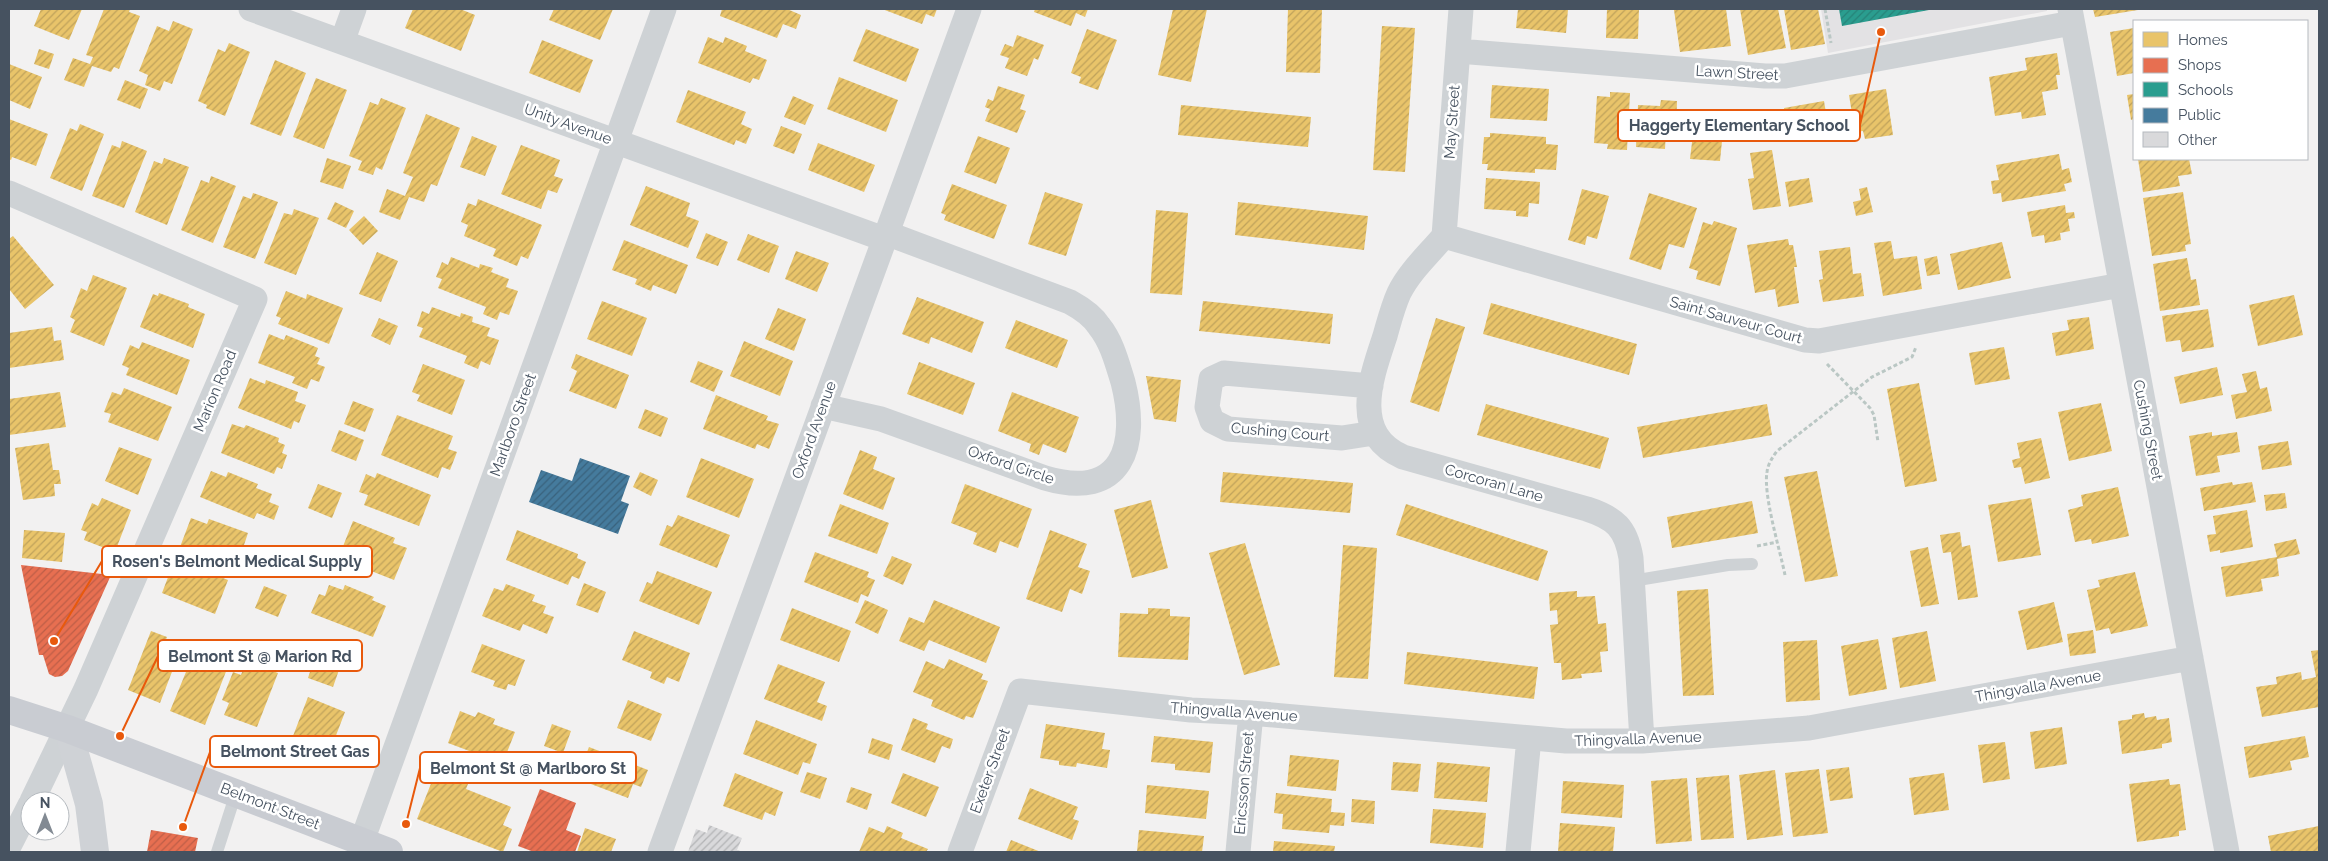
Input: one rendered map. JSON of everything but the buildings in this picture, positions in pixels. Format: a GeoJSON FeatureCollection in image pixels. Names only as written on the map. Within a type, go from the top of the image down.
{"type":"FeatureCollection","features":[{"type":"Feature","properties":{"kind":"main road","name":"Belmont Street"},"geometry":{"type":"LineString","coordinates":[[9,706],[389,852]]}},
{"type":"Feature","properties":{"kind":"street","name":"Unity Avenue"},"geometry":{"type":"LineString","coordinates":[[251,9],[885,236]]}},
{"type":"Feature","properties":{"kind":"street"},"geometry":{"type":"LineString","coordinates":[[342,42],[354,9]]}},
{"type":"Feature","properties":{"kind":"street","name":"Marlboro Street"},"geometry":{"type":"LineString","coordinates":[[362,841],[664,9]]}},
{"type":"Feature","properties":{"kind":"street","name":"Oxford Avenue"},"geometry":{"type":"LineString","coordinates":[[660,852],[969,9]]}},
{"type":"Feature","properties":{"kind":"street","name":"May Street"},"geometry":{"type":"LineString","coordinates":[[1444,236],[1461,9]]}},
{"type":"Feature","properties":{"kind":"street","name":"Lawn Street"},"geometry":{"type":"LineString","coordinates":[[1458,51],[1775,76],[1795,74],[2071,16]]}},
{"type":"Feature","properties":{"kind":"street","name":"Cushing Street"},"geometry":{"type":"LineString","coordinates":[[2071,16],[2227,852]]}},
{"type":"Feature","properties":{"kind":"street","name":"Marion Road"},"geometry":{"type":"LineString","coordinates":[[9,193],[255,299],[68,729]]}},
{"type":"Feature","properties":{"kind":"street","name":"Oxford Circle"},"geometry":{"type":"LineString","coordinates":[[823,406],[881,419],[1063,483],[1081,483],[1096,480],[1113,470],[1124,456],[1129,426],[1125,392],[1111,346],[1105,334],[1090,316],[1081,308],[1059,298],[885,236]]}},
{"type":"Feature","properties":{"kind":"street"},"geometry":{"type":"LineString","coordinates":[[1374,433],[1369,413],[1371,386],[1377,359],[1398,294],[1410,276],[1444,236]]}},
{"type":"Feature","properties":{"kind":"street","name":"Saint Sauveur Court"},"geometry":{"type":"LineString","coordinates":[[1444,236],[1804,340],[1819,341],[2121,286]]}},
{"type":"Feature","properties":{"kind":"street","name":"Cushing Court"},"geometry":{"type":"LineString","coordinates":[[1371,386],[1224,373],[1212,379],[1207,407],[1212,421],[1228,429],[1342,438],[1374,433]]}},
{"type":"Feature","properties":{"kind":"street","name":"Corcoran Lane"},"geometry":{"type":"LineString","coordinates":[[1374,433],[1388,450],[1410,460],[1587,509],[1607,517],[1620,527],[1628,541],[1642,740]]}},
{"type":"Feature","properties":{"kind":"street","name":"Thingvalla Avenue"},"geometry":{"type":"LineString","coordinates":[[1020,691],[1191,710],[1251,713],[1586,742],[1642,740],[1809,728],[2191,658]]}},
{"type":"Feature","properties":{"kind":"street","name":"Exeter Street"},"geometry":{"type":"LineString","coordinates":[[960,852],[1020,691]]}},
{"type":"Feature","properties":{"kind":"street","name":"Ericsson Street"},"geometry":{"type":"LineString","coordinates":[[1238,852],[1251,713]]}},
{"type":"Feature","properties":{"kind":"street"},"geometry":{"type":"LineString","coordinates":[[37,791],[68,729]]}},
{"type":"Feature","properties":{"kind":"street"},"geometry":{"type":"LineString","coordinates":[[68,729],[89,804],[95,852]]}},
{"type":"Feature","properties":{"kind":"street"},"geometry":{"type":"LineString","coordinates":[[1518,852],[1529,738]]}},
{"type":"Feature","properties":{"kind":"street"},"geometry":{"type":"LineString","coordinates":[[9,846],[20,825]]}},
{"type":"Feature","properties":{"kind":"lane"},"geometry":{"type":"LineString","coordinates":[[1632,581],[1728,565],[1752,564]]}},
{"type":"Feature","properties":{"kind":"lane"},"geometry":{"type":"LineString","coordinates":[[217,852],[236,793]]}},
{"type":"Feature","properties":{"kind":"path"},"geometry":{"type":"LineString","coordinates":[[1825,9],[1833,52]]}},
{"type":"Feature","properties":{"kind":"path"},"geometry":{"type":"LineString","coordinates":[[1785,575],[1768,494],[1767,473],[1770,461],[1777,451],[1879,372],[1912,357],[1917,342]]}},
{"type":"Feature","properties":{"kind":"path"},"geometry":{"type":"LineString","coordinates":[[1823,360],[1870,408],[1874,415],[1878,442]]}},
{"type":"Feature","properties":{"kind":"shaded area"},"geometry":{"type":"Polygon","coordinates":[[[1821,9],[2047,9],[2047,11],[1828,53],[1821,9]]]}},
{"type":"Feature","properties":{"kind":"place","name":"Haggerty Elementary School"},"geometry":{"type":"Point","coordinates":[1881,32]}},
{"type":"Feature","properties":{"kind":"place","name":"Rosen's Belmont Medical Supply"},"geometry":{"type":"Point","coordinates":[54,641]}},
{"type":"Feature","properties":{"kind":"place","name":"Belmont St @ Marion Rd"},"geometry":{"type":"Point","coordinates":[120,736]}},
{"type":"Feature","properties":{"kind":"place","name":"Belmont St @ Marlboro St"},"geometry":{"type":"Point","coordinates":[406,824]}},
{"type":"Feature","properties":{"kind":"place","name":"Belmont Street Gas"},"geometry":{"type":"Point","coordinates":[183,827]}}]}
